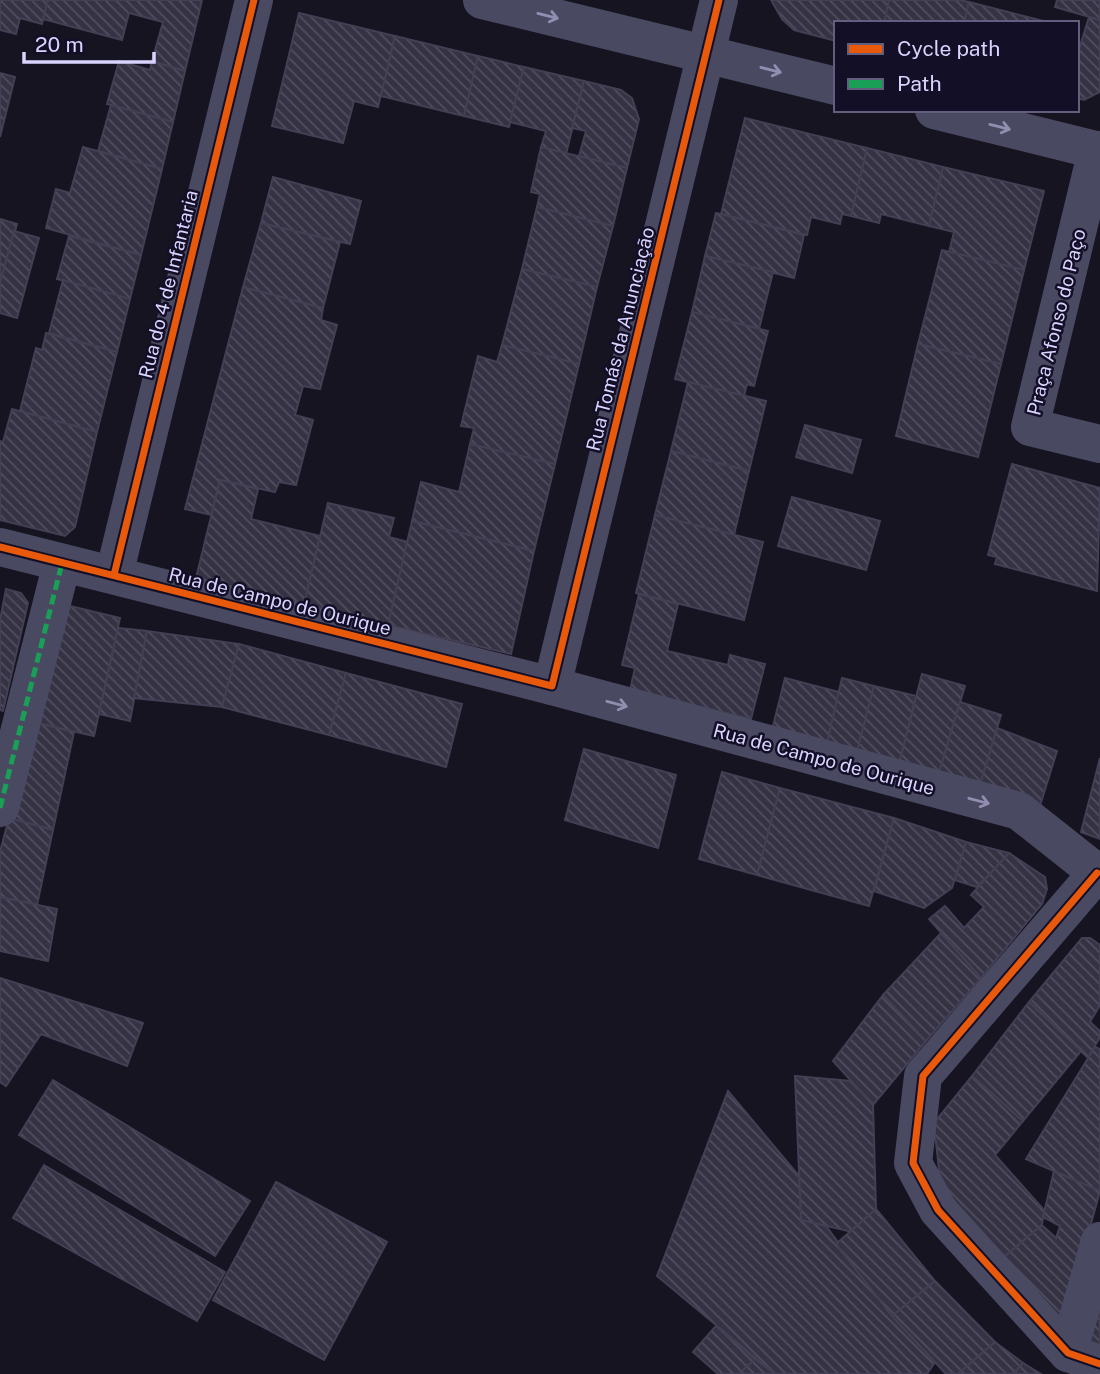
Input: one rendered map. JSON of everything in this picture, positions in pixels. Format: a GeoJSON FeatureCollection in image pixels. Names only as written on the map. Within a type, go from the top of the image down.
{"type":"FeatureCollection","features":[{"type":"Feature","properties":{"kind":"street","name":"Rua do 4 de Infantaria"},"geometry":{"type":"LineString","coordinates":[[114,575],[254,0]]}},
{"type":"Feature","properties":{"kind":"street"},"geometry":{"type":"LineString","coordinates":[[482,0],[834,86]]}},
{"type":"Feature","properties":{"kind":"street","name":"Rua Tomás da Anunciação"},"geometry":{"type":"LineString","coordinates":[[552,686],[719,0]]}},
{"type":"Feature","properties":{"kind":"street"},"geometry":{"type":"LineString","coordinates":[[942,112],[1099,150]]}},
{"type":"Feature","properties":{"kind":"street","name":"Praça Afonso do Paço"},"geometry":{"type":"LineString","coordinates":[[1099,150],[1030,427],[1100,444]]}},
{"type":"Feature","properties":{"kind":"street","name":"Rua de Campo de Ourique"},"geometry":{"type":"LineString","coordinates":[[0,547],[552,686],[1019,811],[1099,873]]}},
{"type":"Feature","properties":{"kind":"street"},"geometry":{"type":"LineString","coordinates":[[0,808],[62,563]]}},
{"type":"Feature","properties":{"kind":"street"},"geometry":{"type":"LineString","coordinates":[[1084,1359],[939,1210],[913,1163],[923,1076],[1099,873]]}},
{"type":"Feature","properties":{"kind":"street"},"geometry":{"type":"LineString","coordinates":[[1084,1359],[1100,1241]]}},
{"type":"Feature","properties":{"kind":"building"},"geometry":{"type":"Polygon","coordinates":[[[0,0],[48,0],[42,24],[20,18],[16,34],[0,30],[0,0]]]}},
{"type":"Feature","properties":{"kind":"building"},"geometry":{"type":"Polygon","coordinates":[[[48,0],[202,0],[185,71],[152,61],[163,22],[129,13],[122,40],[43,19],[48,0]]]}},
{"type":"Feature","properties":{"kind":"building"},"geometry":{"type":"Polygon","coordinates":[[[771,0],[889,0],[884,21],[834,21],[834,40],[794,30],[782,19],[771,0]]]}},
{"type":"Feature","properties":{"kind":"building"},"geometry":{"type":"Polygon","coordinates":[[[889,0],[969,2],[964,21],[884,21],[889,0]]]}},
{"type":"Feature","properties":{"kind":"building"},"geometry":{"type":"Polygon","coordinates":[[[1057,0],[1100,0],[1100,20],[1055,7],[1057,0]]]}},
{"type":"Feature","properties":{"kind":"building"},"geometry":{"type":"Polygon","coordinates":[[[969,2],[1043,21],[964,21],[969,2]]]}},
{"type":"Feature","properties":{"kind":"building"},"geometry":{"type":"Polygon","coordinates":[[[299,13],[395,36],[378,107],[354,101],[343,143],[272,126],[299,13]]]}},
{"type":"Feature","properties":{"kind":"building"},"geometry":{"type":"Polygon","coordinates":[[[1089,17],[1100,20],[1100,92],[1084,100],[1079,99],[1079,50],[1089,17]]]}},
{"type":"Feature","properties":{"kind":"building"},"geometry":{"type":"Polygon","coordinates":[[[395,36],[478,56],[464,116],[381,96],[395,36]]]}},
{"type":"Feature","properties":{"kind":"building"},"geometry":{"type":"Polygon","coordinates":[[[478,56],[524,67],[509,127],[464,116],[478,56]]]}},
{"type":"Feature","properties":{"kind":"building"},"geometry":{"type":"Polygon","coordinates":[[[119,61],[150,70],[152,61],[185,71],[173,122],[107,104],[119,61]]]}},
{"type":"Feature","properties":{"kind":"building"},"geometry":{"type":"Polygon","coordinates":[[[524,67],[584,81],[566,154],[541,147],[546,131],[510,122],[524,67]]]}},
{"type":"Feature","properties":{"kind":"building"},"geometry":{"type":"Polygon","coordinates":[[[0,73],[15,77],[0,137],[0,73]]]}},
{"type":"Feature","properties":{"kind":"building"},"geometry":{"type":"Polygon","coordinates":[[[584,81],[621,90],[632,98],[639,119],[627,168],[579,156],[586,131],[572,128],[584,81]]]}},
{"type":"Feature","properties":{"kind":"building"},"geometry":{"type":"Polygon","coordinates":[[[111,105],[173,122],[162,169],[98,151],[111,105]]]}},
{"type":"Feature","properties":{"kind":"building"},"geometry":{"type":"Polygon","coordinates":[[[745,118],[867,148],[851,216],[842,214],[840,224],[811,217],[807,235],[721,214],[745,118]]]}},
{"type":"Feature","properties":{"kind":"building"},"geometry":{"type":"Polygon","coordinates":[[[83,147],[162,169],[141,255],[46,228],[56,189],[70,193],[83,147]]]}},
{"type":"Feature","properties":{"kind":"building"},"geometry":{"type":"Polygon","coordinates":[[[541,147],[627,168],[613,226],[537,207],[540,194],[531,192],[541,147]]]}},
{"type":"Feature","properties":{"kind":"building"},"geometry":{"type":"Polygon","coordinates":[[[867,148],[943,167],[929,226],[881,214],[879,223],[851,216],[867,148]]]}},
{"type":"Feature","properties":{"kind":"building"},"geometry":{"type":"Polygon","coordinates":[[[943,167],[1044,191],[1024,270],[949,252],[954,232],[929,226],[943,167]]]}},
{"type":"Feature","properties":{"kind":"building"},"geometry":{"type":"Polygon","coordinates":[[[273,177],[361,201],[350,244],[261,223],[273,177]]]}},
{"type":"Feature","properties":{"kind":"building"},"geometry":{"type":"Polygon","coordinates":[[[537,207],[613,226],[597,287],[522,269],[537,207]]]}},
{"type":"Feature","properties":{"kind":"building"},"geometry":{"type":"Polygon","coordinates":[[[716,213],[804,235],[794,278],[705,256],[716,213]]]}},
{"type":"Feature","properties":{"kind":"building"},"geometry":{"type":"Polygon","coordinates":[[[0,219],[17,224],[0,283],[0,219]]]}},
{"type":"Feature","properties":{"kind":"building"},"geometry":{"type":"Polygon","coordinates":[[[261,223],[340,242],[323,308],[243,287],[261,223]]]}},
{"type":"Feature","properties":{"kind":"building"},"geometry":{"type":"Polygon","coordinates":[[[14,231],[39,238],[17,318],[0,313],[0,283],[14,231]]]}},
{"type":"Feature","properties":{"kind":"building"},"geometry":{"type":"Polygon","coordinates":[[[69,236],[141,255],[130,299],[57,279],[69,236]]]}},
{"type":"Feature","properties":{"kind":"building"},"geometry":{"type":"Polygon","coordinates":[[[942,250],[1024,270],[1001,364],[918,344],[942,250]]]}},
{"type":"Feature","properties":{"kind":"building"},"geometry":{"type":"Polygon","coordinates":[[[705,256],[773,272],[759,329],[692,312],[705,256]]]}},
{"type":"Feature","properties":{"kind":"building"},"geometry":{"type":"Polygon","coordinates":[[[522,269],[597,287],[579,364],[502,345],[522,269]]]}},
{"type":"Feature","properties":{"kind":"building"},"geometry":{"type":"Polygon","coordinates":[[[63,280],[130,299],[117,352],[49,333],[63,280]]]}},
{"type":"Feature","properties":{"kind":"building"},"geometry":{"type":"Polygon","coordinates":[[[243,287],[323,308],[321,320],[337,325],[320,389],[303,386],[295,415],[313,420],[296,485],[279,482],[275,492],[220,480],[212,515],[185,509],[243,287]]]}},
{"type":"Feature","properties":{"kind":"building"},"geometry":{"type":"Polygon","coordinates":[[[692,312],[768,331],[754,386],[747,384],[744,396],[675,379],[692,312]]]}},
{"type":"Feature","properties":{"kind":"building"},"geometry":{"type":"Polygon","coordinates":[[[46,333],[117,352],[97,432],[20,411],[36,348],[42,350],[46,333]]]}},
{"type":"Feature","properties":{"kind":"building"},"geometry":{"type":"Polygon","coordinates":[[[918,344],[1001,364],[978,457],[896,436],[918,344]]]}},
{"type":"Feature","properties":{"kind":"building"},"geometry":{"type":"Polygon","coordinates":[[[502,345],[579,364],[555,464],[470,444],[474,428],[461,426],[478,356],[497,362],[502,345]]]}},
{"type":"Feature","properties":{"kind":"building"},"geometry":{"type":"Polygon","coordinates":[[[688,382],[766,401],[749,471],[671,451],[688,382]]]}},
{"type":"Feature","properties":{"kind":"building"},"geometry":{"type":"Polygon","coordinates":[[[12,409],[97,432],[75,527],[65,536],[0,520],[0,441],[3,442],[12,409]]]}},
{"type":"Feature","properties":{"kind":"building"},"geometry":{"type":"Polygon","coordinates":[[[805,425],[861,440],[852,473],[796,457],[805,425]]]}},
{"type":"Feature","properties":{"kind":"building"},"geometry":{"type":"Polygon","coordinates":[[[470,444],[555,464],[534,551],[412,521],[421,482],[459,492],[470,444]]]}},
{"type":"Feature","properties":{"kind":"building"},"geometry":{"type":"Polygon","coordinates":[[[671,451],[749,471],[734,535],[655,515],[671,451]]]}},
{"type":"Feature","properties":{"kind":"building"},"geometry":{"type":"Polygon","coordinates":[[[1012,464],[1100,488],[1097,591],[995,564],[997,557],[988,555],[1012,464]]]}},
{"type":"Feature","properties":{"kind":"building"},"geometry":{"type":"Polygon","coordinates":[[[220,480],[258,489],[251,519],[320,536],[304,604],[196,578],[220,480]]]}},
{"type":"Feature","properties":{"kind":"building"},"geometry":{"type":"Polygon","coordinates":[[[792,497],[880,521],[866,570],[778,546],[792,497]]]}},
{"type":"Feature","properties":{"kind":"building"},"geometry":{"type":"Polygon","coordinates":[[[328,503],[394,518],[389,537],[408,542],[388,625],[304,604],[328,503]]]}},
{"type":"Feature","properties":{"kind":"building"},"geometry":{"type":"Polygon","coordinates":[[[655,515],[763,542],[744,620],[636,593],[655,515]]]}},
{"type":"Feature","properties":{"kind":"building"},"geometry":{"type":"Polygon","coordinates":[[[412,521],[534,551],[511,654],[388,625],[412,521]]]}},
{"type":"Feature","properties":{"kind":"building"},"geometry":{"type":"Polygon","coordinates":[[[6,589],[21,593],[28,603],[3,711],[0,710],[0,620],[6,589]]]}},
{"type":"Feature","properties":{"kind":"building"},"geometry":{"type":"Polygon","coordinates":[[[639,594],[678,604],[667,651],[728,665],[730,655],[765,664],[751,719],[630,690],[635,668],[622,665],[639,594]]]}},
{"type":"Feature","properties":{"kind":"building"},"geometry":{"type":"Polygon","coordinates":[[[66,605],[120,618],[94,736],[33,722],[66,605]]]}},
{"type":"Feature","properties":{"kind":"building"},"geometry":{"type":"Polygon","coordinates":[[[118,628],[147,631],[130,721],[99,714],[118,628]]]}},
{"type":"Feature","properties":{"kind":"building"},"geometry":{"type":"Polygon","coordinates":[[[147,631],[239,644],[222,707],[134,698],[147,631]]]}},
{"type":"Feature","properties":{"kind":"building"},"geometry":{"type":"Polygon","coordinates":[[[239,644],[346,673],[329,735],[222,707],[239,644]]]}},
{"type":"Feature","properties":{"kind":"building"},"geometry":{"type":"Polygon","coordinates":[[[346,673],[462,704],[446,767],[329,735],[346,673]]]}},
{"type":"Feature","properties":{"kind":"building"},"geometry":{"type":"Polygon","coordinates":[[[922,674],[965,686],[939,773],[900,760],[922,674]]]}},
{"type":"Feature","properties":{"kind":"building"},"geometry":{"type":"Polygon","coordinates":[[[785,678],[839,692],[827,743],[772,730],[785,678]]]}},
{"type":"Feature","properties":{"kind":"building"},"geometry":{"type":"Polygon","coordinates":[[[842,678],[874,686],[857,751],[827,743],[842,678]]]}},
{"type":"Feature","properties":{"kind":"building"},"geometry":{"type":"Polygon","coordinates":[[[874,686],[916,696],[900,760],[857,751],[874,686]]]}},
{"type":"Feature","properties":{"kind":"building"},"geometry":{"type":"Polygon","coordinates":[[[960,702],[1001,715],[980,785],[939,773],[960,702]]]}},
{"type":"Feature","properties":{"kind":"building"},"geometry":{"type":"Polygon","coordinates":[[[33,722],[74,732],[53,830],[9,818],[33,722]]]}},
{"type":"Feature","properties":{"kind":"building"},"geometry":{"type":"Polygon","coordinates":[[[997,728],[1057,751],[1039,809],[980,785],[997,728]]]}},
{"type":"Feature","properties":{"kind":"building"},"geometry":{"type":"Polygon","coordinates":[[[584,749],[676,775],[658,848],[565,820],[584,749]]]}},
{"type":"Feature","properties":{"kind":"building"},"geometry":{"type":"Polygon","coordinates":[[[1100,758],[1100,839],[1081,832],[1100,758]]]}},
{"type":"Feature","properties":{"kind":"building"},"geometry":{"type":"Polygon","coordinates":[[[722,772],[780,788],[757,875],[699,859],[722,772]]]}},
{"type":"Feature","properties":{"kind":"building"},"geometry":{"type":"Polygon","coordinates":[[[780,788],[894,818],[869,906],[757,875],[780,788]]]}},
{"type":"Feature","properties":{"kind":"building"},"geometry":{"type":"Polygon","coordinates":[[[9,818],[53,830],[37,905],[0,897],[0,852],[9,818]]]}},
{"type":"Feature","properties":{"kind":"building"},"geometry":{"type":"Polygon","coordinates":[[[894,818],[966,842],[952,888],[924,908],[874,891],[894,818]]]}},
{"type":"Feature","properties":{"kind":"building"},"geometry":{"type":"Polygon","coordinates":[[[966,842],[1009,853],[977,887],[955,880],[966,842]]]}},
{"type":"Feature","properties":{"kind":"building"},"geometry":{"type":"Polygon","coordinates":[[[1009,853],[1045,877],[1047,889],[1042,904],[981,978],[929,919],[945,906],[964,928],[984,907],[971,895],[1009,853]]]}},
{"type":"Feature","properties":{"kind":"building"},"geometry":{"type":"Polygon","coordinates":[[[0,897],[57,909],[48,961],[0,951],[0,897]]]}},
{"type":"Feature","properties":{"kind":"building"},"geometry":{"type":"Polygon","coordinates":[[[941,933],[981,978],[926,1041],[883,995],[941,933]]]}},
{"type":"Feature","properties":{"kind":"building"},"geometry":{"type":"Polygon","coordinates":[[[1082,938],[1090,938],[1100,945],[1100,1005],[1090,1022],[1100,1031],[1100,1037],[1088,1058],[1029,1002],[1082,938]]]}},
{"type":"Feature","properties":{"kind":"building"},"geometry":{"type":"Polygon","coordinates":[[[0,978],[143,1023],[127,1066],[41,1034],[6,1086],[0,1082],[0,978]]]}},
{"type":"Feature","properties":{"kind":"building"},"geometry":{"type":"Polygon","coordinates":[[[883,995],[926,1041],[873,1105],[833,1061],[883,995]]]}},
{"type":"Feature","properties":{"kind":"building"},"geometry":{"type":"Polygon","coordinates":[[[1029,1002],[1081,1051],[1023,1121],[972,1076],[1029,1002]]]}},
{"type":"Feature","properties":{"kind":"building"},"geometry":{"type":"Polygon","coordinates":[[[1095,1047],[1100,1049],[1100,1191],[1026,1159],[1095,1047]]]}},
{"type":"Feature","properties":{"kind":"building"},"geometry":{"type":"Polygon","coordinates":[[[795,1076],[851,1081],[873,1105],[876,1209],[852,1232],[801,1220],[795,1076]]]}},
{"type":"Feature","properties":{"kind":"building"},"geometry":{"type":"Polygon","coordinates":[[[972,1076],[1023,1121],[995,1155],[1044,1210],[1042,1225],[1004,1257],[941,1189],[934,1123],[972,1076]]]}},
{"type":"Feature","properties":{"kind":"building"},"geometry":{"type":"Polygon","coordinates":[[[53,1080],[250,1201],[215,1256],[19,1135],[53,1080]]]}},
{"type":"Feature","properties":{"kind":"building"},"geometry":{"type":"Polygon","coordinates":[[[728,1091],[799,1176],[801,1220],[826,1226],[892,1316],[935,1362],[927,1374],[775,1374],[657,1276],[728,1091]]]}},
{"type":"Feature","properties":{"kind":"building"},"geometry":{"type":"Polygon","coordinates":[[[44,1165],[225,1272],[197,1321],[13,1218],[44,1165]]]}},
{"type":"Feature","properties":{"kind":"building"},"geometry":{"type":"Polygon","coordinates":[[[1054,1171],[1100,1191],[1066,1315],[1057,1315],[1004,1257],[1042,1225],[1056,1238],[1060,1226],[1043,1217],[1054,1171]]]}},
{"type":"Feature","properties":{"kind":"building"},"geometry":{"type":"Polygon","coordinates":[[[276,1182],[387,1242],[324,1360],[213,1300],[276,1182]]]}},
{"type":"Feature","properties":{"kind":"building"},"geometry":{"type":"Polygon","coordinates":[[[876,1209],[935,1281],[892,1316],[836,1244],[876,1209]]]}},
{"type":"Feature","properties":{"kind":"building"},"geometry":{"type":"Polygon","coordinates":[[[935,1281],[995,1342],[958,1374],[946,1374],[892,1316],[935,1281]]]}},
{"type":"Feature","properties":{"kind":"building"},"geometry":{"type":"Polygon","coordinates":[[[1100,1307],[1100,1357],[1082,1351],[1100,1307]]]}},
{"type":"Feature","properties":{"kind":"building"},"geometry":{"type":"Polygon","coordinates":[[[716,1326],[755,1359],[739,1374],[718,1374],[693,1352],[716,1326]]]}},
{"type":"Feature","properties":{"kind":"building"},"geometry":{"type":"Polygon","coordinates":[[[995,1342],[1023,1363],[1013,1374],[958,1374],[995,1342]]]}},
{"type":"Feature","properties":{"kind":"building"},"geometry":{"type":"Polygon","coordinates":[[[755,1359],[775,1374],[739,1374],[755,1359]]]}},
{"type":"Feature","properties":{"kind":"building"},"geometry":{"type":"Polygon","coordinates":[[[1023,1363],[1041,1374],[1013,1374],[1023,1363]]]}},
{"type":"Feature","properties":{"kind":"marked path"},"geometry":{"type":"LineString","coordinates":[[0,808],[62,563]]}},
{"type":"Feature","properties":{"kind":"cycle path"},"geometry":{"type":"LineString","coordinates":[[114,575],[254,0]]}},
{"type":"Feature","properties":{"kind":"cycle path"},"geometry":{"type":"LineString","coordinates":[[0,547],[552,686],[719,0]]}},
{"type":"Feature","properties":{"kind":"cycle path"},"geometry":{"type":"LineString","coordinates":[[1097,873],[923,1076],[913,1163],[938,1210],[1068,1353],[1100,1364]]}}]}
